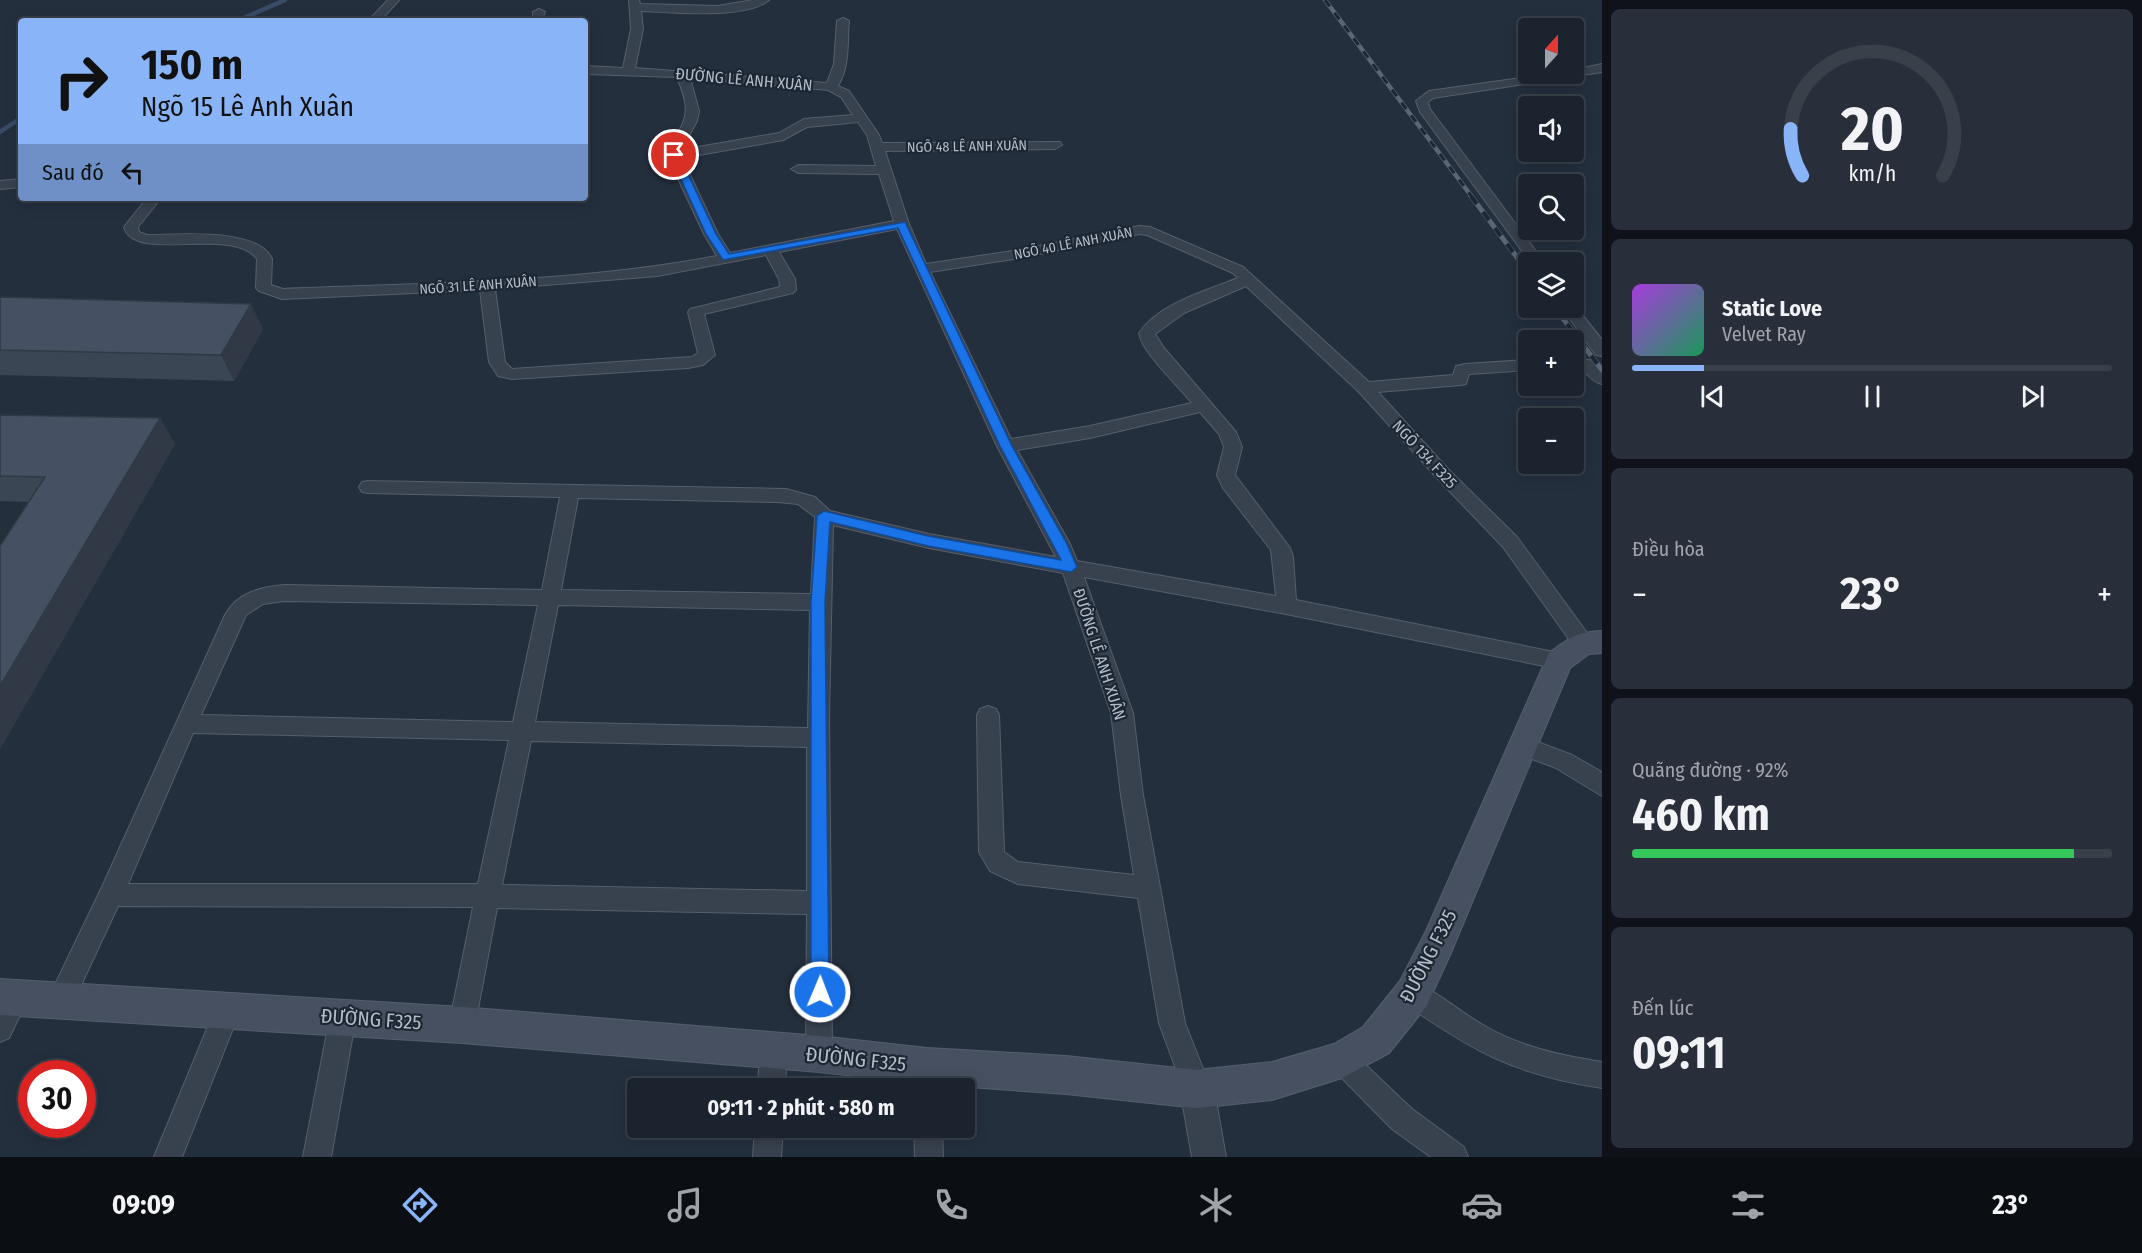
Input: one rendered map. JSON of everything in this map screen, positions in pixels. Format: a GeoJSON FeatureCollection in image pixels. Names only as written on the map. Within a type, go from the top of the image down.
{"type":"FeatureCollection","features":[{"type":"Feature","properties":{"kind":"main road","name":"ĐƯỜNG F325"},"geometry":{"type":"LineString","coordinates":[[5,1008],[60,1002],[462,1025],[819,1054],[927,1078],[1066,1075],[1197,1089],[1272,1081],[1342,1060],[1376,1040],[1413,994],[1438,943],[1522,745],[1582,649]]}},
{"type":"Feature","properties":{"kind":"street"},"geometry":{"type":"LineString","coordinates":[[377,18],[394,0]]}},
{"type":"Feature","properties":{"kind":"street"},"geometry":{"type":"LineString","coordinates":[[628,71],[637,29],[635,3],[730,8],[749,6],[764,0]]}},
{"type":"Feature","properties":{"kind":"street"},"geometry":{"type":"LineString","coordinates":[[537,18],[539,12]]}},
{"type":"Feature","properties":{"kind":"street"},"geometry":{"type":"LineString","coordinates":[[831,87],[836,81],[839,66],[843,21]]}},
{"type":"Feature","properties":{"kind":"street"},"geometry":{"type":"LineString","coordinates":[[1584,71],[1602,68]]}},
{"type":"Feature","properties":{"kind":"street","name":"ĐƯỜNG LÊ ANH XUÂN"},"geometry":{"type":"LineString","coordinates":[[588,70],[682,74],[831,87],[845,94],[861,118],[878,147],[902,224],[921,269],[1006,446],[1061,544],[1122,713],[1132,795],[1172,1023],[1197,1089]]}},
{"type":"Feature","properties":{"kind":"street"},"geometry":{"type":"LineString","coordinates":[[682,74],[692,108],[692,117],[675,145],[674,155],[711,234],[726,258]]}},
{"type":"Feature","properties":{"kind":"street"},"geometry":{"type":"LineString","coordinates":[[1518,81],[1429,95],[1422,101],[1424,109],[1530,252]]}},
{"type":"Feature","properties":{"kind":"street"},"geometry":{"type":"LineString","coordinates":[[674,155],[783,136],[804,123],[861,118]]}},
{"type":"Feature","properties":{"kind":"street","name":"NGÕ 48 LÊ ANH XUÂN"},"geometry":{"type":"LineString","coordinates":[[878,147],[1055,145]]}},
{"type":"Feature","properties":{"kind":"street"},"geometry":{"type":"LineString","coordinates":[[798,169],[885,170]]}},
{"type":"Feature","properties":{"kind":"street"},"geometry":{"type":"LineString","coordinates":[[0,185],[18,183]]}},
{"type":"Feature","properties":{"kind":"street","name":"NGÕ 31 LÊ ANH XUÂN"},"geometry":{"type":"LineString","coordinates":[[152,201],[131,227],[133,234],[145,238],[224,241],[252,247],[262,253],[265,258],[262,284],[264,288],[274,293],[343,293],[657,272],[902,224]]}},
{"type":"Feature","properties":{"kind":"street","name":"NGÕ 40 LÊ ANH XUÂN"},"geometry":{"type":"LineString","coordinates":[[921,269],[1019,254],[1139,230],[1150,231],[1238,270],[1250,279]]}},
{"type":"Feature","properties":{"kind":"street"},"geometry":{"type":"LineString","coordinates":[[487,285],[497,362],[504,372],[513,374],[687,363],[697,361],[707,355],[708,349],[696,312],[788,290],[787,279],[770,249]]}},
{"type":"Feature","properties":{"kind":"street"},"geometry":{"type":"LineString","coordinates":[[1250,279],[1201,298],[1156,322],[1147,333],[1148,339],[1158,352],[1202,406],[1227,432],[1233,447],[1226,475],[1229,483],[1280,548],[1283,556],[1286,606]]}},
{"type":"Feature","properties":{"kind":"street","name":"NGÕ 134 F325"},"geometry":{"type":"LineString","coordinates":[[1250,279],[1365,388],[1443,474],[1510,542],[1582,649]]}},
{"type":"Feature","properties":{"kind":"street"},"geometry":{"type":"LineString","coordinates":[[1577,318],[1602,351]]}},
{"type":"Feature","properties":{"kind":"street"},"geometry":{"type":"LineString","coordinates":[[1584,364],[1589,365],[1602,379]]}},
{"type":"Feature","properties":{"kind":"street"},"geometry":{"type":"LineString","coordinates":[[1365,388],[1460,380],[1462,370],[1465,369],[1518,366]]}},
{"type":"Feature","properties":{"kind":"street"},"geometry":{"type":"LineString","coordinates":[[1006,446],[1090,432],[1202,406]]}},
{"type":"Feature","properties":{"kind":"street"},"geometry":{"type":"LineString","coordinates":[[368,488],[802,497],[814,504],[824,516],[928,541],[1286,606],[1582,649]]}},
{"type":"Feature","properties":{"kind":"street"},"geometry":{"type":"LineString","coordinates":[[462,1025],[486,896],[551,598],[570,492]]}},
{"type":"Feature","properties":{"kind":"street"},"geometry":{"type":"LineString","coordinates":[[819,1054],[818,602],[824,516]]}},
{"type":"Feature","properties":{"kind":"street"},"geometry":{"type":"LineString","coordinates":[[60,1002],[111,895],[235,615],[240,607],[254,598],[284,593],[818,602]]}},
{"type":"Feature","properties":{"kind":"street"},"geometry":{"type":"LineString","coordinates":[[988,715],[991,852],[995,861],[1005,869],[1018,873],[1148,888]]}},
{"type":"Feature","properties":{"kind":"street"},"geometry":{"type":"LineString","coordinates":[[188,724],[819,738]]}},
{"type":"Feature","properties":{"kind":"street"},"geometry":{"type":"LineString","coordinates":[[1522,745],[1563,759],[1582,769],[1602,786]]}},
{"type":"Feature","properties":{"kind":"street"},"geometry":{"type":"LineString","coordinates":[[111,895],[486,896],[820,903]]}},
{"type":"Feature","properties":{"kind":"street"},"geometry":{"type":"LineString","coordinates":[[1413,994],[1474,1035],[1501,1049],[1555,1066],[1602,1075]]}},
{"type":"Feature","properties":{"kind":"street"},"geometry":{"type":"LineString","coordinates":[[168,1157],[226,1011]]}},
{"type":"Feature","properties":{"kind":"street"},"geometry":{"type":"LineString","coordinates":[[317,1157],[343,1017]]}},
{"type":"Feature","properties":{"kind":"street"},"geometry":{"type":"LineString","coordinates":[[772,1078],[774,1051]]}},
{"type":"Feature","properties":{"kind":"street"},"geometry":{"type":"LineString","coordinates":[[1342,1060],[1402,1119],[1454,1157]]}},
{"type":"Feature","properties":{"kind":"street"},"geometry":{"type":"LineString","coordinates":[[1197,1089],[1209,1157]]}},
{"type":"Feature","properties":{"kind":"street"},"geometry":{"type":"LineString","coordinates":[[767,1157],[768,1138]]}},
{"type":"Feature","properties":{"kind":"street"},"geometry":{"type":"LineString","coordinates":[[928,1138],[928,1157]]}},
{"type":"Feature","properties":{"kind":"building"},"geometry":{"type":"Polygon","coordinates":[[[0,297],[251,304],[221,355],[0,350],[0,297]]]}},
{"type":"Feature","properties":{"kind":"building"},"geometry":{"type":"Polygon","coordinates":[[[0,415],[160,418],[0,686],[0,546],[45,477],[0,476],[0,415]]]}},
{"type":"Feature","properties":{"kind":"waterway"},"geometry":{"type":"LineString","coordinates":[[244,18],[285,0]]}},
{"type":"Feature","properties":{"kind":"waterway"},"geometry":{"type":"LineString","coordinates":[[0,132],[18,120]]}},
{"type":"Feature","properties":{"kind":"railway"},"geometry":{"type":"LineString","coordinates":[[1325,0],[1472,197]]}},
{"type":"Feature","properties":{"kind":"railway"},"geometry":{"type":"LineString","coordinates":[[1471,196],[1518,259]]}},
{"type":"Feature","properties":{"kind":"railway"},"geometry":{"type":"LineString","coordinates":[[1563,318],[1602,370]]}},
{"type":"Feature","properties":{"kind":"route"},"geometry":{"type":"LineString","coordinates":[[674,155],[678,168],[711,234],[726,258],[902,224],[921,269],[1006,446],[1061,544],[1071,567],[928,541],[824,516],[818,602],[820,992]]}}]}
